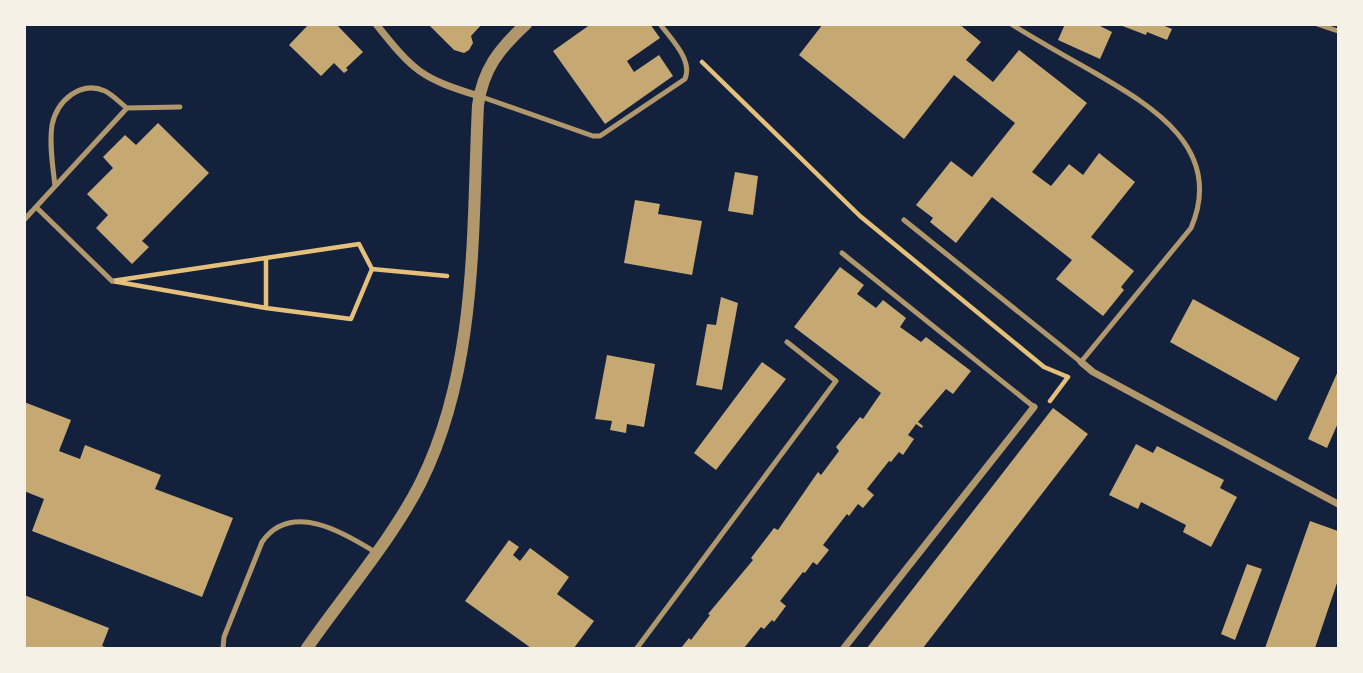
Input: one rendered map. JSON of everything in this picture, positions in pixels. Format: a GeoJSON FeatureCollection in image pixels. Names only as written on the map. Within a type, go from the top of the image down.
{"type":"FeatureCollection","features":[{"type":"Feature","properties":{"kind":"street"},"geometry":{"type":"LineString","coordinates":[[376,24],[406,62],[419,73],[443,85],[480,96]]}},
{"type":"Feature","properties":{"kind":"street"},"geometry":{"type":"LineString","coordinates":[[307,649],[404,511],[422,480],[435,448],[458,380],[466,327],[481,84],[490,65],[526,24]]}},
{"type":"Feature","properties":{"kind":"street"},"geometry":{"type":"LineString","coordinates":[[1081,362],[1093,372],[1339,503]]}},
{"type":"Feature","properties":{"kind":"street"},"geometry":{"type":"LineString","coordinates":[[844,649],[1034,407]]}},
{"type":"Feature","properties":{"kind":"lane"},"geometry":{"type":"LineString","coordinates":[[480,96],[593,135],[600,135],[684,79],[688,70],[686,62],[660,24]]}},
{"type":"Feature","properties":{"kind":"lane"},"geometry":{"type":"LineString","coordinates":[[904,220],[1081,362],[1191,228],[1198,205],[1195,166],[1181,136],[1142,100],[1011,24]]}},
{"type":"Feature","properties":{"kind":"lane"},"geometry":{"type":"LineString","coordinates":[[1317,24],[1339,31]]}},
{"type":"Feature","properties":{"kind":"lane"},"geometry":{"type":"LineString","coordinates":[[55,186],[51,133],[58,109],[74,92],[105,90],[127,108],[180,107]]}},
{"type":"Feature","properties":{"kind":"lane"},"geometry":{"type":"LineString","coordinates":[[24,220],[127,108]]}},
{"type":"Feature","properties":{"kind":"lane"},"geometry":{"type":"LineString","coordinates":[[36,207],[112,281]]}},
{"type":"Feature","properties":{"kind":"lane"},"geometry":{"type":"LineString","coordinates":[[842,253],[1034,407]]}},
{"type":"Feature","properties":{"kind":"lane"},"geometry":{"type":"LineString","coordinates":[[637,649],[836,382],[788,342]]}},
{"type":"Feature","properties":{"kind":"lane"},"geometry":{"type":"LineString","coordinates":[[223,649],[224,637],[262,542],[277,528],[296,521],[311,522],[351,537],[375,552]]}},
{"type":"Feature","properties":{"kind":"path"},"geometry":{"type":"LineString","coordinates":[[686,62],[701,60],[860,216],[1044,367],[1068,377],[1049,402],[1034,407]]}},
{"type":"Feature","properties":{"kind":"path"},"geometry":{"type":"LineString","coordinates":[[112,281],[359,244],[372,269]]}},
{"type":"Feature","properties":{"kind":"path"},"geometry":{"type":"LineString","coordinates":[[266,258],[266,308]]}},
{"type":"Feature","properties":{"kind":"path"},"geometry":{"type":"LineString","coordinates":[[112,281],[266,308],[351,319],[372,269]]}},
{"type":"Feature","properties":{"kind":"path"},"geometry":{"type":"LineString","coordinates":[[372,269],[447,276]]}},
{"type":"Feature","properties":{"kind":"building"},"geometry":{"type":"Polygon","coordinates":[[[309,24],[336,24],[363,52],[344,73],[334,63],[321,76],[289,45],[309,24]]]}},
{"type":"Feature","properties":{"kind":"building"},"geometry":{"type":"Polygon","coordinates":[[[428,24],[482,24],[471,36],[473,43],[464,53],[454,50],[428,24]]]}},
{"type":"Feature","properties":{"kind":"building"},"geometry":{"type":"Polygon","coordinates":[[[591,24],[650,24],[660,38],[627,61],[634,72],[659,55],[673,76],[605,124],[553,51],[591,24]]]}},
{"type":"Feature","properties":{"kind":"building"},"geometry":{"type":"Polygon","coordinates":[[[823,24],[959,24],[981,42],[966,60],[993,82],[1019,50],[1087,103],[1032,172],[1051,186],[1069,164],[1083,175],[1099,153],[1135,182],[1091,237],[1134,271],[1121,287],[1124,290],[1103,316],[1056,279],[1072,260],[992,197],[956,243],[930,222],[933,218],[916,205],[951,161],[972,177],[1015,123],[954,75],[904,139],[799,55],[823,24]]]}},
{"type":"Feature","properties":{"kind":"building"},"geometry":{"type":"Polygon","coordinates":[[[1065,24],[1096,24],[1112,32],[1100,59],[1058,40],[1065,24]]]}},
{"type":"Feature","properties":{"kind":"building"},"geometry":{"type":"Polygon","coordinates":[[[1160,24],[1172,29],[1167,40],[1120,25],[1160,24]]]}},
{"type":"Feature","properties":{"kind":"building"},"geometry":{"type":"Polygon","coordinates":[[[158,123],[209,173],[142,241],[149,247],[132,264],[96,228],[108,215],[87,194],[113,168],[103,157],[125,135],[136,145],[158,123]]]}},
{"type":"Feature","properties":{"kind":"building"},"geometry":{"type":"Polygon","coordinates":[[[735,172],[758,176],[753,215],[728,211],[735,172]]]}},
{"type":"Feature","properties":{"kind":"building"},"geometry":{"type":"Polygon","coordinates":[[[635,200],[660,204],[658,214],[702,221],[692,275],[624,263],[635,200]]]}},
{"type":"Feature","properties":{"kind":"building"},"geometry":{"type":"Polygon","coordinates":[[[840,267],[864,285],[857,294],[876,308],[883,300],[906,318],[900,327],[921,342],[926,337],[971,371],[953,394],[946,389],[918,422],[922,428],[916,424],[908,435],[914,439],[903,455],[899,452],[889,461],[867,489],[874,495],[863,508],[858,504],[849,516],[847,514],[823,545],[829,550],[817,565],[813,562],[805,573],[803,572],[780,601],[786,606],[774,622],[772,620],[764,629],[761,627],[744,648],[681,648],[689,638],[691,640],[710,615],[708,614],[753,560],[751,558],[774,528],[778,530],[818,472],[821,475],[839,451],[836,447],[860,417],[863,419],[881,393],[794,327],[840,267]]]}},
{"type":"Feature","properties":{"kind":"building"},"geometry":{"type":"Polygon","coordinates":[[[721,297],[738,303],[722,390],[696,385],[707,324],[716,325],[721,297]]]}},
{"type":"Feature","properties":{"kind":"building"},"geometry":{"type":"Polygon","coordinates":[[[1193,299],[1300,358],[1276,401],[1170,342],[1193,299]]]}},
{"type":"Feature","properties":{"kind":"building"},"geometry":{"type":"Polygon","coordinates":[[[607,355],[655,364],[644,427],[627,424],[626,433],[610,430],[612,421],[595,419],[607,355]]]}},
{"type":"Feature","properties":{"kind":"building"},"geometry":{"type":"Polygon","coordinates":[[[762,362],[786,379],[716,470],[694,453],[762,362]]]}},
{"type":"Feature","properties":{"kind":"building"},"geometry":{"type":"Polygon","coordinates":[[[1338,371],[1338,423],[1327,448],[1308,439],[1338,371]]]}},
{"type":"Feature","properties":{"kind":"building"},"geometry":{"type":"Polygon","coordinates":[[[24,402],[71,420],[59,451],[80,459],[85,445],[161,475],[155,489],[233,518],[202,597],[32,531],[44,499],[24,491],[24,402]]]}},
{"type":"Feature","properties":{"kind":"building"},"geometry":{"type":"Polygon","coordinates":[[[1053,408],[1088,434],[923,648],[867,648],[1053,408]]]}},
{"type":"Feature","properties":{"kind":"building"},"geometry":{"type":"Polygon","coordinates":[[[1136,444],[1153,453],[1157,446],[1224,480],[1220,488],[1237,497],[1211,547],[1183,532],[1186,525],[1141,502],[1138,509],[1109,495],[1136,444]]]}},
{"type":"Feature","properties":{"kind":"building"},"geometry":{"type":"Polygon","coordinates":[[[1310,521],[1338,531],[1338,580],[1315,648],[1265,648],[1310,521]]]}},
{"type":"Feature","properties":{"kind":"building"},"geometry":{"type":"Polygon","coordinates":[[[509,540],[519,547],[513,555],[520,561],[530,548],[569,577],[557,594],[594,621],[574,648],[531,648],[465,601],[509,540]]]}},
{"type":"Feature","properties":{"kind":"building"},"geometry":{"type":"Polygon","coordinates":[[[1247,564],[1262,569],[1235,640],[1221,634],[1247,564]]]}},
{"type":"Feature","properties":{"kind":"building"},"geometry":{"type":"Polygon","coordinates":[[[24,595],[109,628],[102,646],[109,648],[24,648],[24,595]]]}}]}
